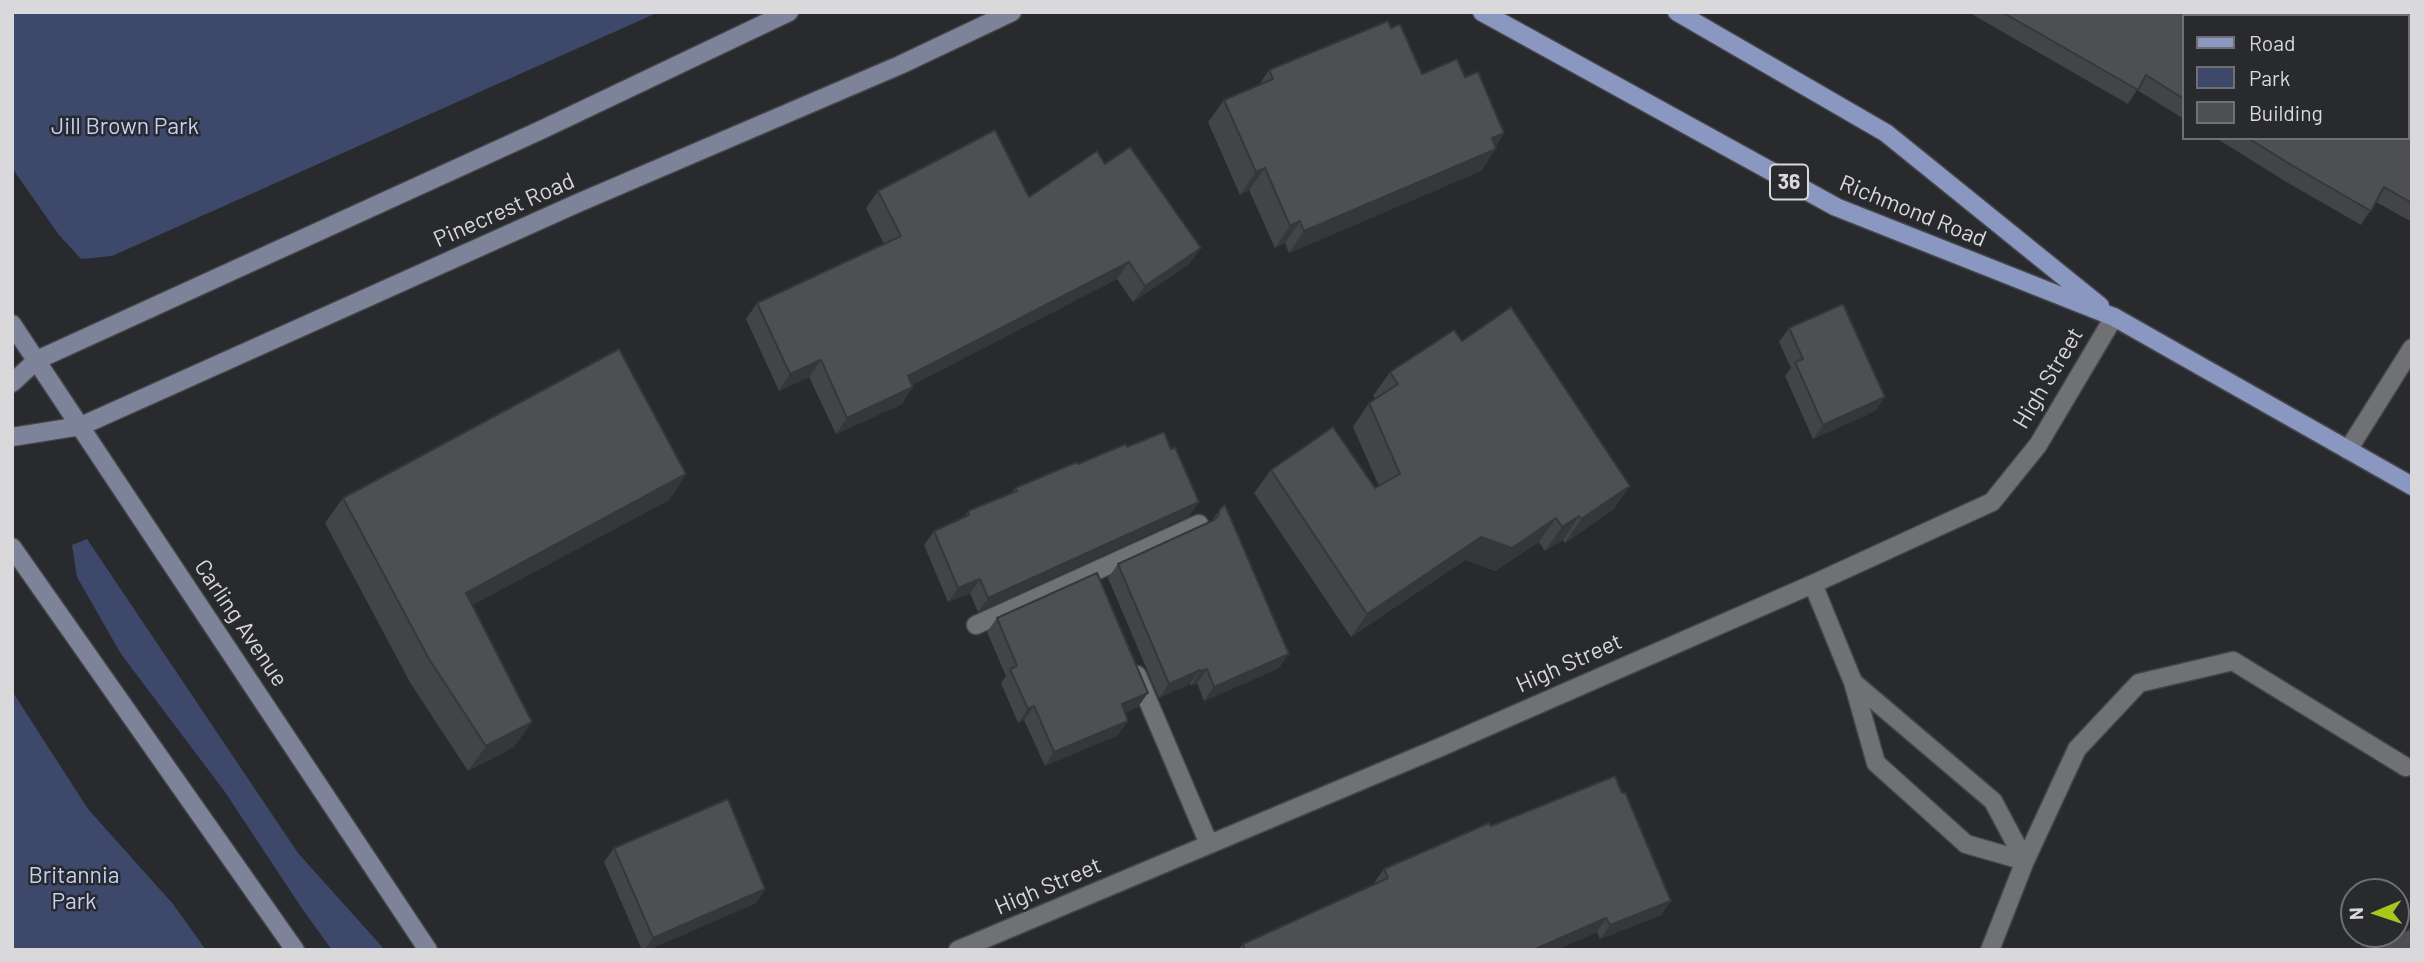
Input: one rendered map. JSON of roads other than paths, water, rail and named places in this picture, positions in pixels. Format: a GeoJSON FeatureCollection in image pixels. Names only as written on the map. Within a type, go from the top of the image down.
{"type":"FeatureCollection","features":[{"type":"Feature","properties":{"kind":"main road"},"geometry":{"type":"LineString","coordinates":[[12,383],[37,360],[541,130],[789,12]]}},
{"type":"Feature","properties":{"kind":"main road","name":"Pinecrest Road"},"geometry":{"type":"LineString","coordinates":[[12,437],[81,426],[578,203],[900,65],[1012,12]]}},
{"type":"Feature","properties":{"kind":"main road","name":"Richmond Road"},"geometry":{"type":"LineString","coordinates":[[1482,12],[1836,208],[2114,317],[2412,486]]}},
{"type":"Feature","properties":{"kind":"main road","name":"Richmond Road"},"geometry":{"type":"LineString","coordinates":[[1676,12],[1886,133],[2114,317]]}},
{"type":"Feature","properties":{"kind":"main road","name":"Carling Avenue"},"geometry":{"type":"LineString","coordinates":[[12,324],[428,950]]}},
{"type":"Feature","properties":{"kind":"main road"},"geometry":{"type":"LineString","coordinates":[[12,547],[295,950]]}},
{"type":"Feature","properties":{"kind":"street","name":"High Street"},"geometry":{"type":"LineString","coordinates":[[958,950],[1443,746],[1813,584],[1992,502],[2038,444],[2114,317]]}},
{"type":"Feature","properties":{"kind":"street"},"geometry":{"type":"LineString","coordinates":[[2348,450],[2412,348]]}},
{"type":"Feature","properties":{"kind":"street"},"geometry":{"type":"LineString","coordinates":[[976,625],[1096,578],[1199,524]]}},
{"type":"Feature","properties":{"kind":"street"},"geometry":{"type":"LineString","coordinates":[[1813,584],[1853,682],[1876,763],[1966,844],[2025,861]]}},
{"type":"Feature","properties":{"kind":"street"},"geometry":{"type":"LineString","coordinates":[[1130,659],[1209,844]]}},
{"type":"Feature","properties":{"kind":"street"},"geometry":{"type":"LineString","coordinates":[[1990,950],[2025,861],[2077,749],[2140,683],[2233,661],[2406,767]]}},
{"type":"Feature","properties":{"kind":"street"},"geometry":{"type":"LineString","coordinates":[[1853,682],[1993,801],[2025,861]]}},
{"type":"Feature","properties":{"kind":"park label","name":"Jill Brown Park"},"geometry":{"type":"Point","coordinates":[125,126]}},
{"type":"Feature","properties":{"kind":"park label","name":"Britannia Park"},"geometry":{"type":"Point","coordinates":[74,888]}}]}
